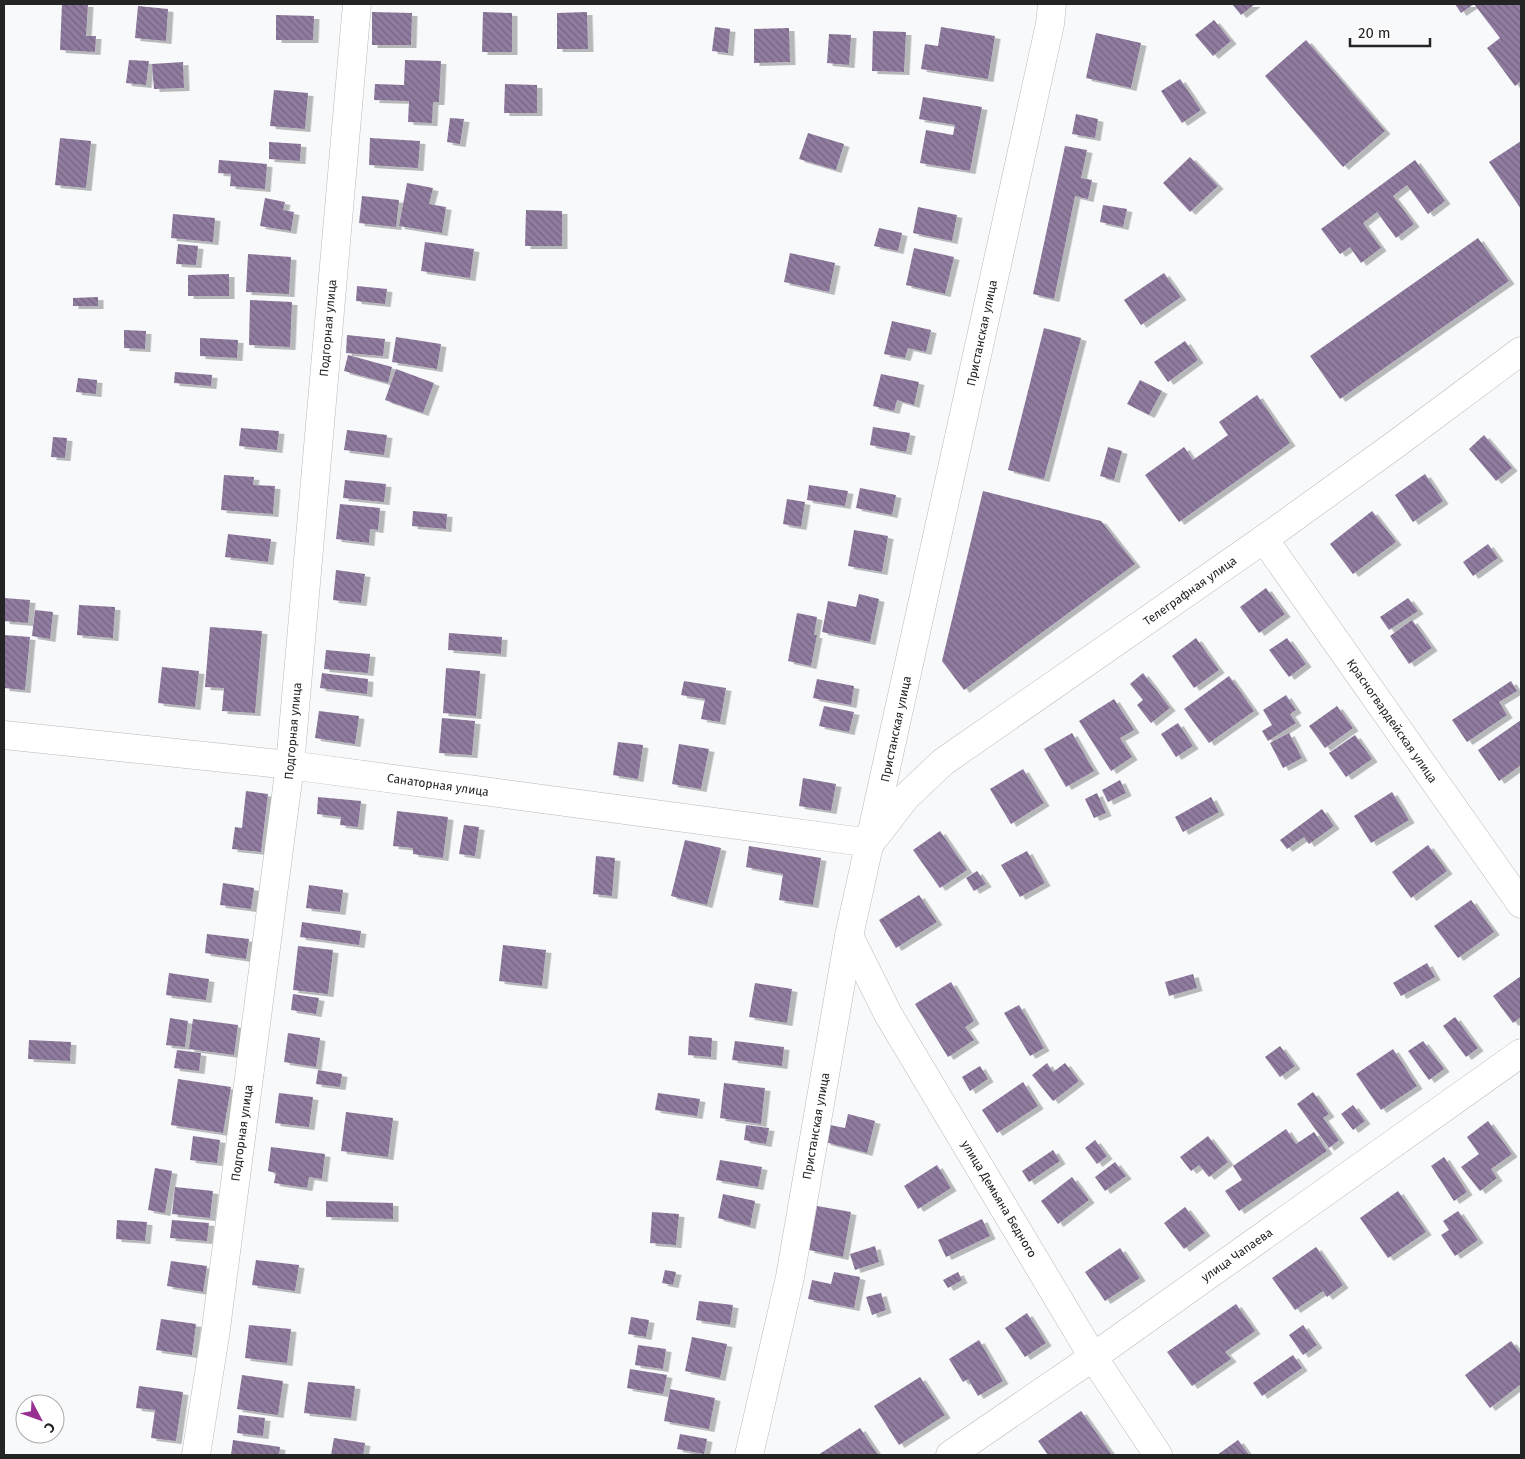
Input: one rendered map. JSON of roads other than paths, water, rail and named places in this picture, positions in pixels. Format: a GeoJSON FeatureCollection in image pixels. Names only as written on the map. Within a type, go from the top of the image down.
{"type":"FeatureCollection","features":[{"type":"Feature","properties":{"kind":"street","name":"Подгорная улица"},"geometry":{"type":"LineString","coordinates":[[196,1455],[215,1336],[290,765],[357,4]]}},
{"type":"Feature","properties":{"kind":"street","name":"Пристанская улица"},"geometry":{"type":"LineString","coordinates":[[749,1455],[790,1277],[849,936],[1050,24],[1052,4]]}},
{"type":"Feature","properties":{"kind":"street","name":"Телеграфная улица"},"geometry":{"type":"LineString","coordinates":[[870,843],[906,797],[943,762],[1264,539],[1521,351]]}},
{"type":"Feature","properties":{"kind":"street","name":"Красногвардейская улица"},"geometry":{"type":"LineString","coordinates":[[1264,539],[1521,904]]}},
{"type":"Feature","properties":{"kind":"street","name":"Санаторная улица"},"geometry":{"type":"LineString","coordinates":[[4,735],[290,765],[870,843]]}},
{"type":"Feature","properties":{"kind":"street","name":"улица Демьяна Бедного"},"geometry":{"type":"LineString","coordinates":[[849,936],[888,1014],[1094,1358],[1158,1455]]}},
{"type":"Feature","properties":{"kind":"street","name":"улица Чапаева"},"geometry":{"type":"LineString","coordinates":[[950,1455],[1094,1358],[1521,1053]]}}]}
